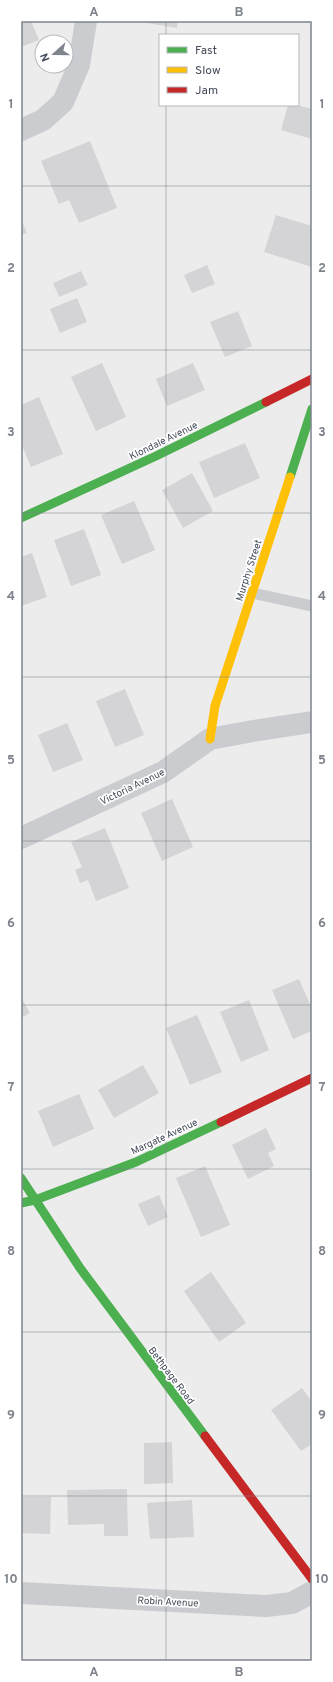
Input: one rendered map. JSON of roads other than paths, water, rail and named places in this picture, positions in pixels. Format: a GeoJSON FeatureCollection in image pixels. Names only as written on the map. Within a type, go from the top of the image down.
{"type":"FeatureCollection","features":[{"type":"Feature","properties":{"kind":"street"},"geometry":{"type":"LineString","coordinates":[[21,130],[43,120],[63,102],[79,64],[86,21]]}},
{"type":"Feature","properties":{"kind":"street","name":"Klondale Avenue"},"geometry":{"type":"LineString","coordinates":[[21,518],[163,453],[312,379]]}},
{"type":"Feature","properties":{"kind":"street","name":"Murphy Street"},"geometry":{"type":"LineString","coordinates":[[210,739],[215,706],[312,409]]}},
{"type":"Feature","properties":{"kind":"street","name":"Victoria Avenue"},"geometry":{"type":"LineString","coordinates":[[21,838],[163,772],[210,739],[312,722]]}},
{"type":"Feature","properties":{"kind":"street","name":"Margate Avenue"},"geometry":{"type":"LineString","coordinates":[[21,1203],[35,1200],[136,1162],[312,1078]]}},
{"type":"Feature","properties":{"kind":"street","name":"Bethpage Road"},"geometry":{"type":"LineString","coordinates":[[21,1178],[80,1268],[250,1498],[312,1579]]}},
{"type":"Feature","properties":{"kind":"street","name":"Robin Avenue"},"geometry":{"type":"LineString","coordinates":[[21,1593],[266,1606],[292,1603],[312,1592]]}},
{"type":"Feature","properties":{"kind":"lane"},"geometry":{"type":"LineString","coordinates":[[252,593],[312,606]]}}]}
